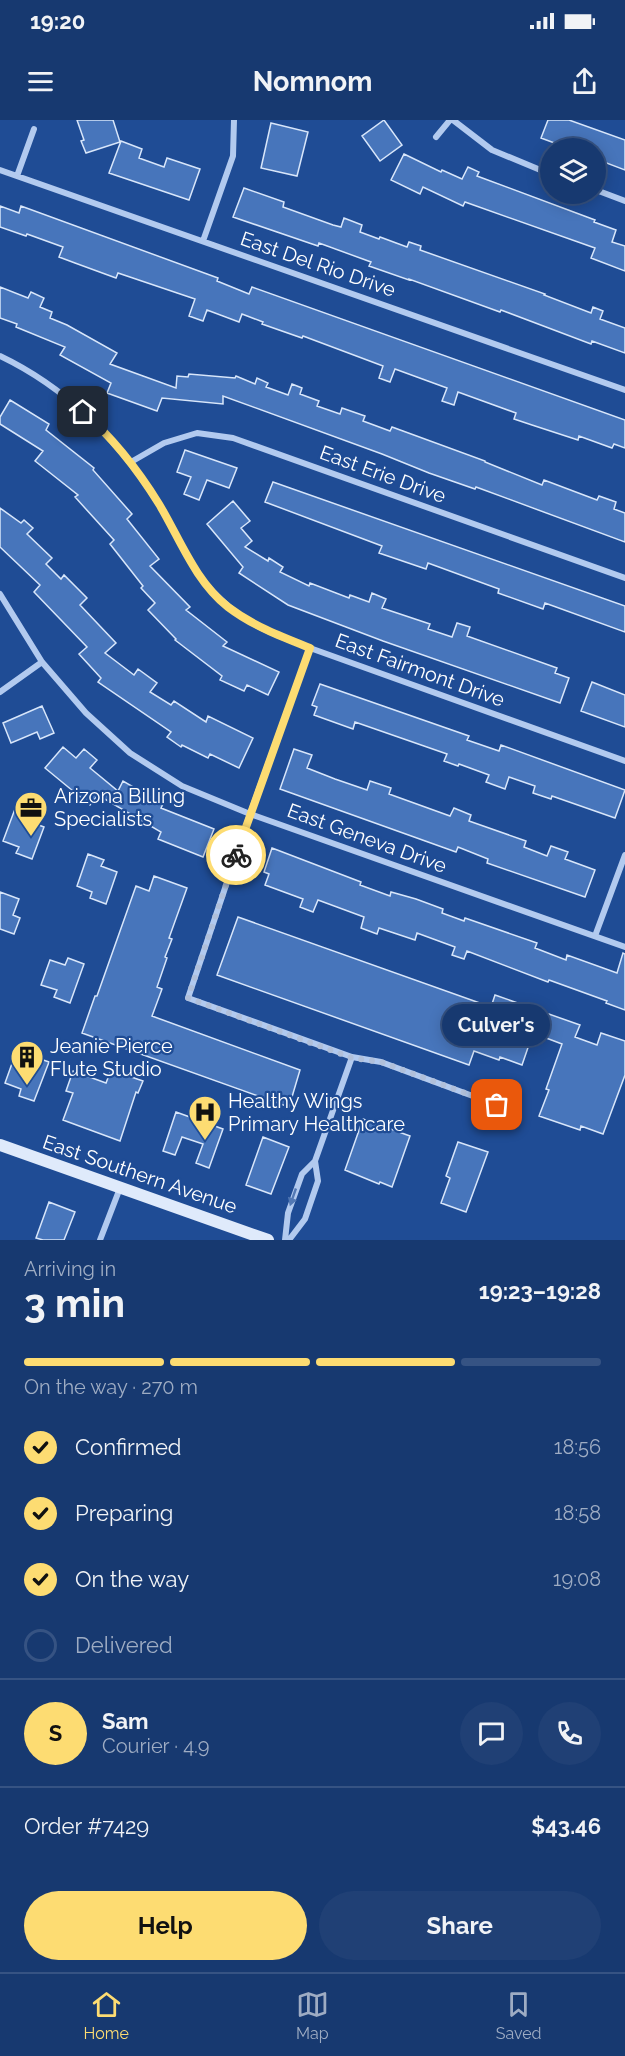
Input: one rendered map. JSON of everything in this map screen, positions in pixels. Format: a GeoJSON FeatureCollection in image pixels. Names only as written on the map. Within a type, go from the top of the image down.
{"type":"FeatureCollection","features":[{"type":"Feature","properties":{"kind":"main road","name":"East Southern Avenue"},"geometry":{"type":"LineString","coordinates":[[0,1145],[268,1240]]}},
{"type":"Feature","properties":{"kind":"street"},"geometry":{"type":"LineString","coordinates":[[203,241],[233,156],[234,120]]}},
{"type":"Feature","properties":{"kind":"street"},"geometry":{"type":"LineString","coordinates":[[436,137],[451,120],[492,150],[540,170]]}},
{"type":"Feature","properties":{"kind":"street"},"geometry":{"type":"LineString","coordinates":[[17,176],[34,129]]}},
{"type":"Feature","properties":{"kind":"street","name":"East Del Rio Drive"},"geometry":{"type":"LineString","coordinates":[[0,170],[625,390]]}},
{"type":"Feature","properties":{"kind":"street"},"geometry":{"type":"LineString","coordinates":[[606,194],[625,201]]}},
{"type":"Feature","properties":{"kind":"street","name":"East Fairmont Drive"},"geometry":{"type":"LineString","coordinates":[[0,356],[43,380],[70,400],[131,462],[159,504],[199,575],[227,606],[264,629],[310,648],[625,761]]}},
{"type":"Feature","properties":{"kind":"street","name":"East Erie Drive"},"geometry":{"type":"LineString","coordinates":[[131,462],[164,443],[197,433],[233,438],[625,578]]}},
{"type":"Feature","properties":{"kind":"street","name":"East Geneva Drive"},"geometry":{"type":"LineString","coordinates":[[0,594],[42,662],[86,713],[130,753],[182,786],[250,814],[625,947]]}},
{"type":"Feature","properties":{"kind":"street"},"geometry":{"type":"LineString","coordinates":[[310,648],[250,814],[188,998],[352,1058],[381,1062],[497,1105]]}},
{"type":"Feature","properties":{"kind":"street"},"geometry":{"type":"LineString","coordinates":[[0,692],[42,662]]}},
{"type":"Feature","properties":{"kind":"street"},"geometry":{"type":"LineString","coordinates":[[595,936],[625,855]]}},
{"type":"Feature","properties":{"kind":"street"},"geometry":{"type":"LineString","coordinates":[[287,1240],[288,1213],[302,1174],[315,1161],[352,1058]]}},
{"type":"Feature","properties":{"kind":"street"},"geometry":{"type":"LineString","coordinates":[[287,1240],[305,1219],[318,1181],[315,1161]]}},
{"type":"Feature","properties":{"kind":"street"},"geometry":{"type":"LineString","coordinates":[[100,1240],[120,1188]]}},
{"type":"Feature","properties":{"kind":"building"},"geometry":{"type":"Polygon","coordinates":[[[77,120],[113,120],[120,142],[86,153],[77,120]]]}},
{"type":"Feature","properties":{"kind":"building"},"geometry":{"type":"Polygon","coordinates":[[[384,120],[402,145],[380,161],[362,136],[384,120]]]}},
{"type":"Feature","properties":{"kind":"building"},"geometry":{"type":"Polygon","coordinates":[[[548,120],[569,120],[625,140],[625,170],[606,163],[606,138],[541,138],[548,120]]]}},
{"type":"Feature","properties":{"kind":"building"},"geometry":{"type":"Polygon","coordinates":[[[271,123],[308,132],[297,176],[261,168],[271,123]]]}},
{"type":"Feature","properties":{"kind":"building"},"geometry":{"type":"Polygon","coordinates":[[[121,141],[142,149],[139,158],[164,167],[167,158],[200,169],[189,200],[109,173],[121,141]]]}},
{"type":"Feature","properties":{"kind":"building"},"geometry":{"type":"Polygon","coordinates":[[[404,154],[441,172],[442,170],[462,179],[468,167],[479,172],[477,176],[540,199],[540,204],[552,204],[616,230],[612,242],[625,246],[625,271],[591,258],[595,248],[465,202],[463,206],[423,187],[420,194],[391,180],[404,154]]]}},
{"type":"Feature","properties":{"kind":"building"},"geometry":{"type":"Polygon","coordinates":[[[244,188],[284,202],[283,207],[333,225],[341,227],[344,218],[362,225],[360,232],[379,239],[380,237],[407,247],[409,242],[421,246],[420,250],[545,294],[591,313],[593,307],[603,311],[600,319],[625,328],[625,353],[592,341],[591,344],[501,310],[500,312],[369,266],[371,262],[319,243],[318,246],[233,217],[244,188]]]}},
{"type":"Feature","properties":{"kind":"building"},"geometry":{"type":"Polygon","coordinates":[[[0,206],[19,213],[21,206],[218,278],[217,281],[249,294],[252,287],[625,420],[625,448],[614,444],[612,448],[579,436],[578,440],[514,419],[516,413],[458,392],[454,405],[442,401],[447,388],[395,369],[390,382],[379,378],[383,366],[303,336],[302,338],[262,324],[263,322],[242,314],[239,322],[207,310],[203,321],[189,316],[195,299],[118,273],[116,278],[75,263],[59,257],[63,247],[0,227],[0,206]]]}},
{"type":"Feature","properties":{"kind":"building"},"geometry":{"type":"Polygon","coordinates":[[[0,287],[28,298],[31,292],[44,298],[40,307],[52,312],[50,318],[117,353],[110,364],[176,388],[177,376],[188,377],[189,374],[235,378],[236,376],[255,384],[257,378],[268,383],[266,387],[288,395],[292,384],[302,388],[300,394],[319,401],[317,406],[340,414],[342,408],[365,416],[363,421],[390,431],[392,427],[485,461],[542,485],[544,480],[597,500],[599,496],[616,502],[614,509],[625,513],[625,542],[476,487],[475,489],[429,473],[223,396],[223,404],[162,398],[157,411],[107,393],[111,383],[60,355],[65,347],[0,318],[0,287]]]}},
{"type":"Feature","properties":{"kind":"building"},"geometry":{"type":"Polygon","coordinates":[[[10,400],[49,424],[46,430],[94,468],[93,470],[132,514],[127,519],[159,559],[150,566],[190,607],[186,610],[227,642],[223,646],[279,672],[268,695],[247,685],[244,691],[220,680],[222,676],[175,640],[148,610],[155,603],[141,588],[143,586],[110,544],[114,540],[75,497],[78,495],[35,461],[43,451],[0,424],[0,417],[10,400]]]}},
{"type":"Feature","properties":{"kind":"building"},"geometry":{"type":"Polygon","coordinates":[[[185,450],[237,468],[229,488],[207,480],[199,500],[184,494],[191,477],[177,472],[185,450]]]}},
{"type":"Feature","properties":{"kind":"building"},"geometry":{"type":"Polygon","coordinates":[[[273,482],[625,606],[625,632],[545,603],[543,609],[498,593],[499,589],[428,563],[426,569],[379,553],[382,546],[265,502],[273,482]]]}},
{"type":"Feature","properties":{"kind":"building"},"geometry":{"type":"Polygon","coordinates":[[[233,501],[250,521],[241,528],[252,541],[245,547],[283,567],[280,572],[309,586],[310,583],[349,598],[350,595],[369,602],[372,593],[386,599],[382,608],[430,624],[428,629],[452,637],[457,623],[470,627],[467,636],[557,668],[555,673],[569,678],[560,703],[288,605],[239,573],[243,567],[207,524],[233,501]]]}},
{"type":"Feature","properties":{"kind":"building"},"geometry":{"type":"Polygon","coordinates":[[[0,508],[21,523],[24,520],[33,528],[27,534],[52,558],[46,564],[61,579],[64,575],[87,598],[80,605],[116,643],[105,653],[134,675],[138,669],[157,683],[150,692],[171,705],[174,701],[206,722],[208,716],[253,738],[239,768],[210,754],[208,758],[182,745],[181,747],[167,737],[171,732],[98,682],[101,678],[79,654],[87,647],[34,592],[40,585],[0,547],[0,508]]]}},
{"type":"Feature","properties":{"kind":"building"},"geometry":{"type":"Polygon","coordinates":[[[592,682],[625,695],[625,727],[581,711],[592,682]]]}},
{"type":"Feature","properties":{"kind":"building"},"geometry":{"type":"Polygon","coordinates":[[[320,684],[469,736],[467,740],[499,751],[501,745],[625,790],[615,818],[552,796],[551,799],[533,793],[535,786],[509,777],[505,789],[486,782],[489,775],[444,761],[447,754],[355,722],[353,729],[314,715],[317,707],[312,705],[320,684]]]}},
{"type":"Feature","properties":{"kind":"building"},"geometry":{"type":"Polygon","coordinates":[[[42,706],[54,733],[40,739],[37,732],[11,743],[3,723],[42,706]]]}},
{"type":"Feature","properties":{"kind":"building"},"geometry":{"type":"Polygon","coordinates":[[[63,747],[76,758],[84,749],[97,760],[90,768],[118,791],[123,781],[163,804],[161,808],[214,829],[203,857],[158,839],[161,832],[98,795],[90,805],[45,768],[63,747]]]}},
{"type":"Feature","properties":{"kind":"building"},"geometry":{"type":"Polygon","coordinates":[[[294,749],[312,755],[307,768],[335,779],[367,790],[370,781],[391,788],[389,794],[450,816],[454,808],[471,815],[469,821],[526,841],[524,847],[547,856],[551,846],[568,852],[565,859],[595,870],[585,897],[487,863],[488,859],[458,847],[456,852],[280,789],[294,749]]]}},
{"type":"Feature","properties":{"kind":"building"},"geometry":{"type":"Polygon","coordinates":[[[15,809],[30,815],[28,821],[44,827],[32,859],[16,853],[19,847],[3,841],[15,809]]]}},
{"type":"Feature","properties":{"kind":"building"},"geometry":{"type":"Polygon","coordinates":[[[272,848],[361,882],[360,885],[390,896],[391,892],[416,899],[443,909],[442,913],[464,921],[465,918],[537,943],[535,948],[566,960],[567,955],[617,973],[623,953],[625,954],[625,1010],[606,1003],[607,1001],[549,980],[548,982],[467,951],[464,959],[452,955],[455,947],[417,933],[415,940],[379,928],[377,934],[361,928],[364,917],[318,900],[313,912],[300,907],[303,899],[265,885],[269,874],[264,872],[272,848]]]}},
{"type":"Feature","properties":{"kind":"building"},"geometry":{"type":"Polygon","coordinates":[[[88,854],[104,860],[101,866],[117,872],[106,904],[90,898],[92,892],[77,886],[88,854]]]}},
{"type":"Feature","properties":{"kind":"building"},"geometry":{"type":"Polygon","coordinates":[[[154,876],[187,888],[169,938],[172,939],[157,987],[162,989],[152,1016],[300,1070],[289,1107],[82,1033],[136,886],[149,891],[154,876]]]}},
{"type":"Feature","properties":{"kind":"building"},"geometry":{"type":"Polygon","coordinates":[[[0,892],[19,899],[13,915],[20,918],[14,934],[0,929],[0,892]]]}},
{"type":"Feature","properties":{"kind":"building"},"geometry":{"type":"Polygon","coordinates":[[[238,917],[491,1007],[495,995],[580,1025],[575,1037],[597,1045],[601,1033],[625,1041],[625,1075],[603,1134],[581,1126],[580,1130],[539,1116],[562,1044],[533,1033],[522,1065],[474,1051],[469,1065],[217,975],[238,917]]]}},
{"type":"Feature","properties":{"kind":"building"},"geometry":{"type":"Polygon","coordinates":[[[68,958],[84,964],[70,1003],[54,997],[57,990],[41,985],[50,960],[65,965],[68,958]]]}},
{"type":"Feature","properties":{"kind":"building"},"geometry":{"type":"Polygon","coordinates":[[[32,1056],[49,1062],[34,1101],[19,1096],[21,1089],[5,1083],[14,1058],[30,1063],[32,1056]]]}},
{"type":"Feature","properties":{"kind":"building"},"geometry":{"type":"Polygon","coordinates":[[[111,1070],[143,1081],[138,1093],[136,1092],[120,1141],[63,1120],[73,1093],[66,1091],[73,1071],[106,1083],[111,1070]]]}},
{"type":"Feature","properties":{"kind":"building","name":"Healthy Wings Primary Healthcare"},"geometry":{"type":"Polygon","coordinates":[[[176,1112],[223,1129],[209,1168],[196,1163],[203,1144],[182,1137],[175,1155],[163,1151],[176,1112]]]}},
{"type":"Feature","properties":{"kind":"building"},"geometry":{"type":"Polygon","coordinates":[[[363,1119],[410,1136],[392,1187],[345,1170],[363,1119]]]}},
{"type":"Feature","properties":{"kind":"building"},"geometry":{"type":"Polygon","coordinates":[[[263,1137],[289,1147],[271,1194],[246,1185],[263,1137]]]}},
{"type":"Feature","properties":{"kind":"building"},"geometry":{"type":"Polygon","coordinates":[[[458,1142],[488,1152],[466,1212],[441,1203],[450,1178],[446,1176],[458,1142]]]}},
{"type":"Feature","properties":{"kind":"building"},"geometry":{"type":"Polygon","coordinates":[[[49,1202],[75,1212],[64,1240],[36,1238],[49,1202]]]}},
{"type":"Feature","properties":{"kind":"way so far"},"geometry":{"type":"LineString","coordinates":[[236,855],[188,998],[352,1058],[381,1062],[497,1105]]}},
{"type":"Feature","properties":{"kind":"place","name":"Arizona Billing Specialists"},"geometry":{"type":"Point","coordinates":[31,837]}},
{"type":"Feature","properties":{"kind":"place","name":"Jeanie Pierce Flute Studio"},"geometry":{"type":"Point","coordinates":[27,1086]}},
{"type":"Feature","properties":{"kind":"place","name":"Culver's"},"geometry":{"type":"Point","coordinates":[497,1105]}},
{"type":"Feature","properties":{"kind":"place","name":"Healthy Wings Primary Healthcare"},"geometry":{"type":"Point","coordinates":[205,1141]}},
{"type":"Feature","properties":{"kind":"route"},"geometry":{"type":"LineString","coordinates":[[83,412],[131,462],[159,504],[199,575],[227,606],[264,629],[310,648],[236,855]]}}]}
